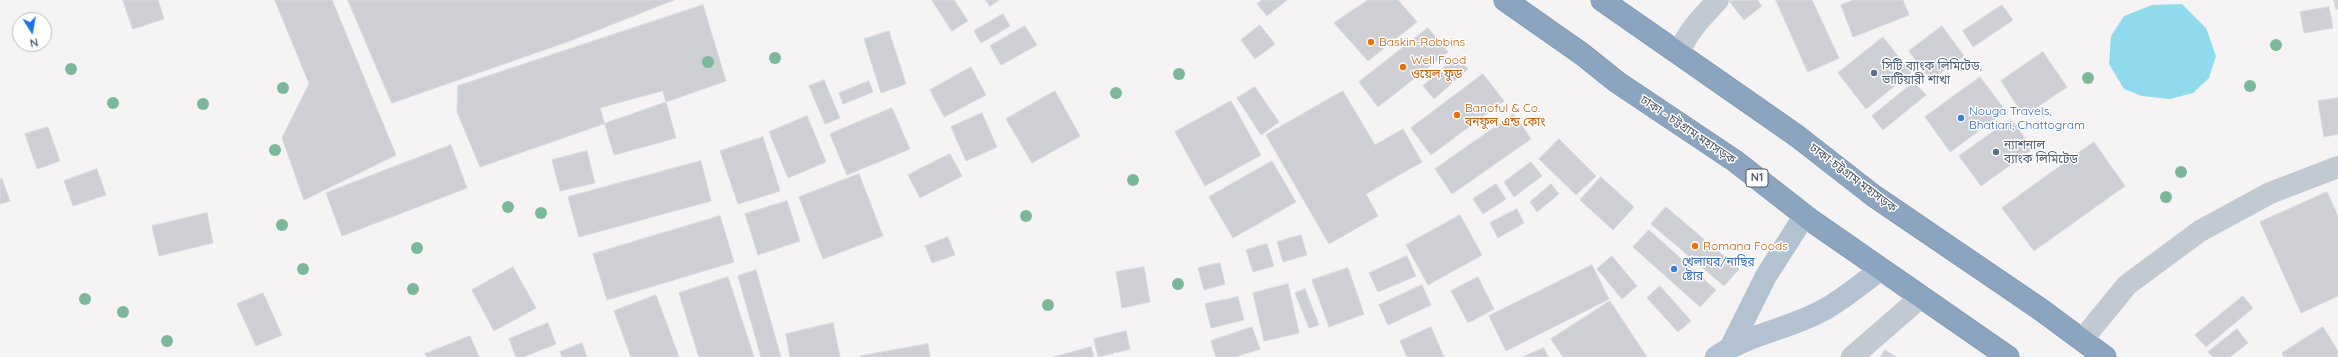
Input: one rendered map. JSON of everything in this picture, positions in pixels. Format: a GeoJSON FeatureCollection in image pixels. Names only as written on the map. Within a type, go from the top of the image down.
{"type":"FeatureCollection","features":[{"type":"Feature","properties":{"kind":"highway","name":"ঢাকা - চট্টগ্রাম মহাসড়ক"},"geometry":{"type":"LineString","coordinates":[[1505,0],[1582,54],[1617,82],[1735,161],[1805,215],[2008,357]]}},
{"type":"Feature","properties":{"kind":"highway","name":"ঢাকা-চট্টগ্রাম মহাসড়ক"},"geometry":{"type":"LineString","coordinates":[[1602,0],[1797,136],[1874,196],[2082,340],[2104,357]]}},
{"type":"Feature","properties":{"kind":"main road"},"geometry":{"type":"LineString","coordinates":[[1723,352],[1766,276],[1805,215]]}},
{"type":"Feature","properties":{"kind":"main road"},"geometry":{"type":"LineString","coordinates":[[1723,352],[1779,330],[1827,308],[1882,269]]}},
{"type":"Feature","properties":{"kind":"street"},"geometry":{"type":"LineString","coordinates":[[1679,53],[1683,43],[1698,21],[1718,0]]}},
{"type":"Feature","properties":{"kind":"street"},"geometry":{"type":"LineString","coordinates":[[2082,340],[2127,285],[2200,231],[2270,193],[2338,167]]}},
{"type":"Feature","properties":{"kind":"street"},"geometry":{"type":"LineString","coordinates":[[1852,357],[1921,297]]}},
{"type":"Feature","properties":{"kind":"water"},"geometry":{"type":"Polygon","coordinates":[[[2182,4],[2206,28],[2216,56],[2209,78],[2193,93],[2170,99],[2142,96],[2124,89],[2109,64],[2111,36],[2124,16],[2152,5],[2182,4]]]}},
{"type":"Feature","properties":{"kind":"building"},"geometry":{"type":"Polygon","coordinates":[[[123,0],[158,0],[164,19],[133,29],[123,0]]]}},
{"type":"Feature","properties":{"kind":"building"},"geometry":{"type":"Polygon","coordinates":[[[275,0],[332,0],[396,155],[304,200],[282,138],[309,84],[275,0]]]}},
{"type":"Feature","properties":{"kind":"building"},"geometry":{"type":"Polygon","coordinates":[[[348,0],[674,0],[570,41],[392,103],[348,0]]]}},
{"type":"Feature","properties":{"kind":"building"},"geometry":{"type":"Polygon","coordinates":[[[932,0],[954,0],[968,21],[952,31],[932,0]]]}},
{"type":"Feature","properties":{"kind":"building"},"geometry":{"type":"Polygon","coordinates":[[[986,0],[999,0],[990,6],[986,0]]]}},
{"type":"Feature","properties":{"kind":"building"},"geometry":{"type":"Polygon","coordinates":[[[1262,0],[1287,0],[1267,16],[1257,4],[1262,0]]]}},
{"type":"Feature","properties":{"kind":"building","name":"Baskin-Robbins"},"geometry":{"type":"Polygon","coordinates":[[[1368,0],[1398,0],[1417,22],[1368,61],[1334,23],[1368,0]]]}},
{"type":"Feature","properties":{"kind":"building"},"geometry":{"type":"Polygon","coordinates":[[[1757,0],[1762,6],[1744,20],[1729,1],[1757,0]]]}},
{"type":"Feature","properties":{"kind":"building"},"geometry":{"type":"Polygon","coordinates":[[[1776,0],[1812,0],[1839,58],[1808,72],[1776,0]]]}},
{"type":"Feature","properties":{"kind":"building"},"geometry":{"type":"Polygon","coordinates":[[[1854,0],[1903,0],[1909,15],[1853,37],[1841,5],[1854,0]]]}},
{"type":"Feature","properties":{"kind":"building"},"geometry":{"type":"Polygon","coordinates":[[[2334,0],[2338,0],[2338,9],[2336,9],[2334,0]]]}},
{"type":"Feature","properties":{"kind":"building"},"geometry":{"type":"Polygon","coordinates":[[[703,5],[726,81],[480,167],[457,112],[458,86],[703,5]]]}},
{"type":"Feature","properties":{"kind":"building"},"geometry":{"type":"Polygon","coordinates":[[[2002,5],[2013,20],[1973,47],[1963,31],[2002,5]]]}},
{"type":"Feature","properties":{"kind":"building"},"geometry":{"type":"Polygon","coordinates":[[[2329,7],[2333,28],[2304,33],[2300,12],[2329,7]]]}},
{"type":"Feature","properties":{"kind":"building"},"geometry":{"type":"Polygon","coordinates":[[[1003,14],[1010,26],[981,43],[974,31],[1003,14]]]}},
{"type":"Feature","properties":{"kind":"building"},"geometry":{"type":"Polygon","coordinates":[[[1260,25],[1275,44],[1255,59],[1241,40],[1260,25]]]}},
{"type":"Feature","properties":{"kind":"building"},"geometry":{"type":"Polygon","coordinates":[[[1025,26],[1037,45],[1001,65],[990,46],[1025,26]]]}},
{"type":"Feature","properties":{"kind":"building"},"geometry":{"type":"Polygon","coordinates":[[[1942,26],[1964,56],[1930,80],[1909,51],[1942,26]]]}},
{"type":"Feature","properties":{"kind":"building","name":"Well Food ওয়েল ফুড"},"geometry":{"type":"Polygon","coordinates":[[[1428,28],[1448,52],[1378,107],[1359,82],[1428,28]]]}},
{"type":"Feature","properties":{"kind":"building"},"geometry":{"type":"Polygon","coordinates":[[[889,31],[906,84],[881,93],[864,39],[889,31]]]}},
{"type":"Feature","properties":{"kind":"building","name":"সিটি ব্যাংক লিমিটেড, ভাটিয়ারী শাখা"},"geometry":{"type":"Polygon","coordinates":[[[1883,37],[1911,73],[1866,109],[1838,73],[1883,37]]]}},
{"type":"Feature","properties":{"kind":"building"},"geometry":{"type":"Polygon","coordinates":[[[2043,52],[2067,87],[2024,116],[2001,81],[2043,52]]]}},
{"type":"Feature","properties":{"kind":"building"},"geometry":{"type":"Polygon","coordinates":[[[1457,56],[1468,69],[1434,99],[1423,86],[1457,56]]]}},
{"type":"Feature","properties":{"kind":"building"},"geometry":{"type":"Polygon","coordinates":[[[971,67],[986,95],[944,117],[930,90],[971,67]]]}},
{"type":"Feature","properties":{"kind":"building","name":"Banoful & Co. বনফুল এন্ড কোং"},"geometry":{"type":"Polygon","coordinates":[[[1483,74],[1504,101],[1431,155],[1411,128],[1483,74]]]}},
{"type":"Feature","properties":{"kind":"building"},"geometry":{"type":"Polygon","coordinates":[[[1980,77],[2006,111],[1950,152],[1925,117],[1980,77]]]}},
{"type":"Feature","properties":{"kind":"building"},"geometry":{"type":"Polygon","coordinates":[[[824,80],[840,118],[825,124],[809,86],[824,80]]]}},
{"type":"Feature","properties":{"kind":"building"},"geometry":{"type":"Polygon","coordinates":[[[869,81],[873,92],[843,104],[839,93],[869,81]]]}},
{"type":"Feature","properties":{"kind":"building"},"geometry":{"type":"Polygon","coordinates":[[[1914,82],[1926,95],[1883,130],[1872,116],[1914,82]]]}},
{"type":"Feature","properties":{"kind":"building"},"geometry":{"type":"Polygon","coordinates":[[[1255,87],[1279,122],[1261,135],[1237,98],[1255,87]]]}},
{"type":"Feature","properties":{"kind":"building"},"geometry":{"type":"Polygon","coordinates":[[[663,91],[676,138],[614,155],[600,108],[663,91]]]}},
{"type":"Feature","properties":{"kind":"building"},"geometry":{"type":"Polygon","coordinates":[[[1055,91],[1080,136],[1032,163],[1006,119],[1055,91]]]}},
{"type":"Feature","properties":{"kind":"building"},"geometry":{"type":"Polygon","coordinates":[[[1343,91],[1375,145],[1403,129],[1422,162],[1366,194],[1378,216],[1329,244],[1266,135],[1343,91]]]}},
{"type":"Feature","properties":{"kind":"building"},"geometry":{"type":"Polygon","coordinates":[[[2338,98],[2338,134],[2324,137],[2318,101],[2338,98]]]}},
{"type":"Feature","properties":{"kind":"building"},"geometry":{"type":"Polygon","coordinates":[[[1231,101],[1261,155],[1205,186],[1175,132],[1231,101]]]}},
{"type":"Feature","properties":{"kind":"building"},"geometry":{"type":"Polygon","coordinates":[[[892,108],[910,149],[847,175],[830,134],[892,108]]]}},
{"type":"Feature","properties":{"kind":"building"},"geometry":{"type":"Polygon","coordinates":[[[982,113],[997,147],[966,161],[951,127],[982,113]]]}},
{"type":"Feature","properties":{"kind":"building"},"geometry":{"type":"Polygon","coordinates":[[[1514,114],[1531,139],[1452,194],[1435,169],[1514,114]]]}},
{"type":"Feature","properties":{"kind":"building"},"geometry":{"type":"Polygon","coordinates":[[[807,116],[826,162],[788,178],[769,132],[807,116]]]}},
{"type":"Feature","properties":{"kind":"building","name":"ন্যাশনাল ব্যাংক লিমিটেড"},"geometry":{"type":"Polygon","coordinates":[[[2011,119],[2033,149],[1981,186],[1959,156],[2011,119]]]}},
{"type":"Feature","properties":{"kind":"building"},"geometry":{"type":"Polygon","coordinates":[[[48,127],[60,161],[37,169],[25,134],[48,127]]]}},
{"type":"Feature","properties":{"kind":"building"},"geometry":{"type":"Polygon","coordinates":[[[763,137],[780,191],[738,204],[720,151],[763,137]]]}},
{"type":"Feature","properties":{"kind":"building"},"geometry":{"type":"Polygon","coordinates":[[[1559,139],[1596,176],[1576,195],[1539,159],[1559,139]]]}},
{"type":"Feature","properties":{"kind":"building"},"geometry":{"type":"Polygon","coordinates":[[[2094,142],[2125,186],[2034,251],[2002,208],[2094,142]]]}},
{"type":"Feature","properties":{"kind":"building"},"geometry":{"type":"Polygon","coordinates":[[[451,145],[467,188],[342,236],[326,193],[451,145]]]}},
{"type":"Feature","properties":{"kind":"building"},"geometry":{"type":"Polygon","coordinates":[[[587,151],[595,183],[560,191],[552,160],[587,151]]]}},
{"type":"Feature","properties":{"kind":"building"},"geometry":{"type":"Polygon","coordinates":[[[950,154],[962,176],[920,198],[908,175],[950,154]]]}},
{"type":"Feature","properties":{"kind":"building"},"geometry":{"type":"Polygon","coordinates":[[[701,161],[711,201],[579,237],[568,197],[701,161]]]}},
{"type":"Feature","properties":{"kind":"building"},"geometry":{"type":"Polygon","coordinates":[[[1272,161],[1296,202],[1233,238],[1209,197],[1272,161]]]}},
{"type":"Feature","properties":{"kind":"building"},"geometry":{"type":"Polygon","coordinates":[[[1531,162],[1542,176],[1514,197],[1504,182],[1531,162]]]}},
{"type":"Feature","properties":{"kind":"building"},"geometry":{"type":"Polygon","coordinates":[[[97,169],[106,195],[73,206],[64,181],[97,169]]]}},
{"type":"Feature","properties":{"kind":"building"},"geometry":{"type":"Polygon","coordinates":[[[859,174],[883,236],[823,259],[799,197],[859,174]]]}},
{"type":"Feature","properties":{"kind":"building"},"geometry":{"type":"Polygon","coordinates":[[[1601,177],[1634,207],[1613,230],[1580,200],[1601,177]]]}},
{"type":"Feature","properties":{"kind":"building"},"geometry":{"type":"Polygon","coordinates":[[[2,179],[10,201],[0,204],[0,180],[2,179]]]}},
{"type":"Feature","properties":{"kind":"building"},"geometry":{"type":"Polygon","coordinates":[[[1496,184],[1506,199],[1483,214],[1473,199],[1496,184]]]}},
{"type":"Feature","properties":{"kind":"building"},"geometry":{"type":"Polygon","coordinates":[[[1551,184],[1559,194],[1537,212],[1530,202],[1551,184]]]}},
{"type":"Feature","properties":{"kind":"building"},"geometry":{"type":"Polygon","coordinates":[[[2327,192],[2338,216],[2338,296],[2301,313],[2260,222],[2327,192]]]}},
{"type":"Feature","properties":{"kind":"building"},"geometry":{"type":"Polygon","coordinates":[[[787,201],[800,241],[758,255],[745,214],[787,201]]]}},
{"type":"Feature","properties":{"kind":"building","name":"Romana Foods"},"geometry":{"type":"Polygon","coordinates":[[[1666,207],[1739,269],[1724,286],[1651,224],[1666,207]]]}},
{"type":"Feature","properties":{"kind":"building"},"geometry":{"type":"Polygon","coordinates":[[[1517,209],[1524,223],[1498,238],[1490,223],[1517,209]]]}},
{"type":"Feature","properties":{"kind":"building"},"geometry":{"type":"Polygon","coordinates":[[[207,213],[213,243],[159,256],[152,226],[207,213]]]}},
{"type":"Feature","properties":{"kind":"building"},"geometry":{"type":"Polygon","coordinates":[[[1460,215],[1482,255],[1428,285],[1406,245],[1460,215]]]}},
{"type":"Feature","properties":{"kind":"building"},"geometry":{"type":"Polygon","coordinates":[[[720,216],[734,262],[607,300],[593,254],[720,216]]]}},
{"type":"Feature","properties":{"kind":"building","name":"খেলাঘর/নাছির ষ্টোর"},"geometry":{"type":"Polygon","coordinates":[[[1649,230],[1716,290],[1700,307],[1633,247],[1649,230]]]}},
{"type":"Feature","properties":{"kind":"building"},"geometry":{"type":"Polygon","coordinates":[[[1301,235],[1307,255],[1283,262],[1277,242],[1301,235]]]}},
{"type":"Feature","properties":{"kind":"building"},"geometry":{"type":"Polygon","coordinates":[[[948,237],[955,255],[932,263],[925,246],[948,237]]]}},
{"type":"Feature","properties":{"kind":"building"},"geometry":{"type":"Polygon","coordinates":[[[1267,244],[1274,266],[1253,272],[1246,250],[1267,244]]]}},
{"type":"Feature","properties":{"kind":"building"},"geometry":{"type":"Polygon","coordinates":[[[1407,256],[1416,276],[1378,292],[1369,273],[1407,256]]]}},
{"type":"Feature","properties":{"kind":"building"},"geometry":{"type":"Polygon","coordinates":[[[1612,256],[1637,286],[1622,299],[1597,269],[1612,256]]]}},
{"type":"Feature","properties":{"kind":"building"},"geometry":{"type":"Polygon","coordinates":[[[1220,263],[1225,284],[1204,290],[1198,268],[1220,263]]]}},
{"type":"Feature","properties":{"kind":"building"},"geometry":{"type":"Polygon","coordinates":[[[1592,265],[1609,299],[1506,351],[1489,316],[1592,265]]]}},
{"type":"Feature","properties":{"kind":"building"},"geometry":{"type":"Polygon","coordinates":[[[513,267],[536,308],[494,331],[472,290],[513,267]]]}},
{"type":"Feature","properties":{"kind":"building"},"geometry":{"type":"Polygon","coordinates":[[[1144,267],[1150,302],[1122,308],[1116,272],[1144,267]]]}},
{"type":"Feature","properties":{"kind":"building"},"geometry":{"type":"Polygon","coordinates":[[[1348,268],[1364,314],[1329,327],[1312,280],[1348,268]]]}},
{"type":"Feature","properties":{"kind":"building"},"geometry":{"type":"Polygon","coordinates":[[[756,270],[781,357],[761,357],[738,276],[756,270]]]}},
{"type":"Feature","properties":{"kind":"building"},"geometry":{"type":"Polygon","coordinates":[[[728,277],[754,357],[699,357],[679,293],[728,277]]]}},
{"type":"Feature","properties":{"kind":"building"},"geometry":{"type":"Polygon","coordinates":[[[1478,277],[1494,309],[1468,323],[1451,291],[1478,277]]]}},
{"type":"Feature","properties":{"kind":"building"},"geometry":{"type":"Polygon","coordinates":[[[1288,284],[1299,333],[1264,341],[1253,293],[1288,284]]]}},
{"type":"Feature","properties":{"kind":"building"},"geometry":{"type":"Polygon","coordinates":[[[1422,285],[1431,305],[1388,325],[1379,305],[1422,285]]]}},
{"type":"Feature","properties":{"kind":"building"},"geometry":{"type":"Polygon","coordinates":[[[1660,286],[1691,321],[1678,332],[1647,298],[1660,286]]]}},
{"type":"Feature","properties":{"kind":"building"},"geometry":{"type":"Polygon","coordinates":[[[1305,289],[1319,325],[1309,328],[1295,293],[1305,289]]]}},
{"type":"Feature","properties":{"kind":"building"},"geometry":{"type":"Polygon","coordinates":[[[263,293],[282,335],[256,346],[237,304],[263,293]]]}},
{"type":"Feature","properties":{"kind":"building"},"geometry":{"type":"Polygon","coordinates":[[[656,295],[679,357],[631,357],[614,311],[656,295]]]}},
{"type":"Feature","properties":{"kind":"building"},"geometry":{"type":"Polygon","coordinates":[[[2243,296],[2253,308],[2206,347],[2195,335],[2243,296]]]}},
{"type":"Feature","properties":{"kind":"building"},"geometry":{"type":"Polygon","coordinates":[[[1238,297],[1244,320],[1211,328],[1205,304],[1238,297]]]}},
{"type":"Feature","properties":{"kind":"building"},"geometry":{"type":"Polygon","coordinates":[[[1610,301],[1647,357],[1563,357],[1551,339],[1610,301]]]}},
{"type":"Feature","properties":{"kind":"building"},"geometry":{"type":"Polygon","coordinates":[[[548,323],[556,344],[523,357],[516,357],[509,339],[548,323]]]}},
{"type":"Feature","properties":{"kind":"building"},"geometry":{"type":"Polygon","coordinates":[[[833,323],[840,357],[790,357],[786,334],[833,323]]]}},
{"type":"Feature","properties":{"kind":"building"},"geometry":{"type":"Polygon","coordinates":[[[1252,327],[1260,349],[1235,357],[1216,357],[1211,341],[1252,327]]]}},
{"type":"Feature","properties":{"kind":"building"},"geometry":{"type":"Polygon","coordinates":[[[1431,327],[1444,357],[1407,357],[1400,341],[1431,327]]]}},
{"type":"Feature","properties":{"kind":"building"},"geometry":{"type":"Polygon","coordinates":[[[2323,327],[2338,351],[2338,357],[2284,357],[2282,353],[2323,327]]]}},
{"type":"Feature","properties":{"kind":"building"},"geometry":{"type":"Polygon","coordinates":[[[2237,329],[2248,343],[2230,357],[2213,357],[2208,352],[2237,329]]]}},
{"type":"Feature","properties":{"kind":"building"},"geometry":{"type":"Polygon","coordinates":[[[1126,331],[1130,349],[1098,357],[1094,339],[1126,331]]]}},
{"type":"Feature","properties":{"kind":"building"},"geometry":{"type":"Polygon","coordinates":[[[470,336],[479,357],[427,357],[425,354],[470,336]]]}},
{"type":"Feature","properties":{"kind":"building"},"geometry":{"type":"Polygon","coordinates":[[[582,343],[587,357],[562,357],[560,352],[582,343]]]}},
{"type":"Feature","properties":{"kind":"building"},"geometry":{"type":"Polygon","coordinates":[[[928,344],[930,357],[861,357],[861,356],[928,344]]]}},
{"type":"Feature","properties":{"kind":"building"},"geometry":{"type":"Polygon","coordinates":[[[1091,347],[1094,357],[1054,357],[1091,347]]]}},
{"type":"Feature","properties":{"kind":"building"},"geometry":{"type":"Polygon","coordinates":[[[1544,348],[1548,357],[1523,357],[1544,348]]]}},
{"type":"Feature","properties":{"kind":"building"},"geometry":{"type":"Polygon","coordinates":[[[1885,350],[1896,357],[1881,357],[1885,350]]]}},
{"type":"Feature","properties":{"kind":"place","name":"Baskin-Robbins"},"geometry":{"type":"Point","coordinates":[1371,42]}},
{"type":"Feature","properties":{"kind":"place","name":"Well Food ওয়েল ফুড"},"geometry":{"type":"Point","coordinates":[1403,67]}},
{"type":"Feature","properties":{"kind":"place","name":"সিটি ব্যাংক লিমিটেড, ভাটিয়ারী শাখা"},"geometry":{"type":"Point","coordinates":[1874,73]}},
{"type":"Feature","properties":{"kind":"place","name":"Banoful & Co. বনফুল এন্ড কোং"},"geometry":{"type":"Point","coordinates":[1457,115]}},
{"type":"Feature","properties":{"kind":"place","name":"Nouga Travels, Bhatiari, Chattogram"},"geometry":{"type":"Point","coordinates":[1961,118]}},
{"type":"Feature","properties":{"kind":"place","name":"ন্যাশনাল ব্যাংক লিমিটেড"},"geometry":{"type":"Point","coordinates":[1996,152]}},
{"type":"Feature","properties":{"kind":"place","name":"Romana Foods"},"geometry":{"type":"Point","coordinates":[1695,246]}},
{"type":"Feature","properties":{"kind":"place","name":"খেলাঘর/নাছির ষ্টোর"},"geometry":{"type":"Point","coordinates":[1674,269]}}]}
